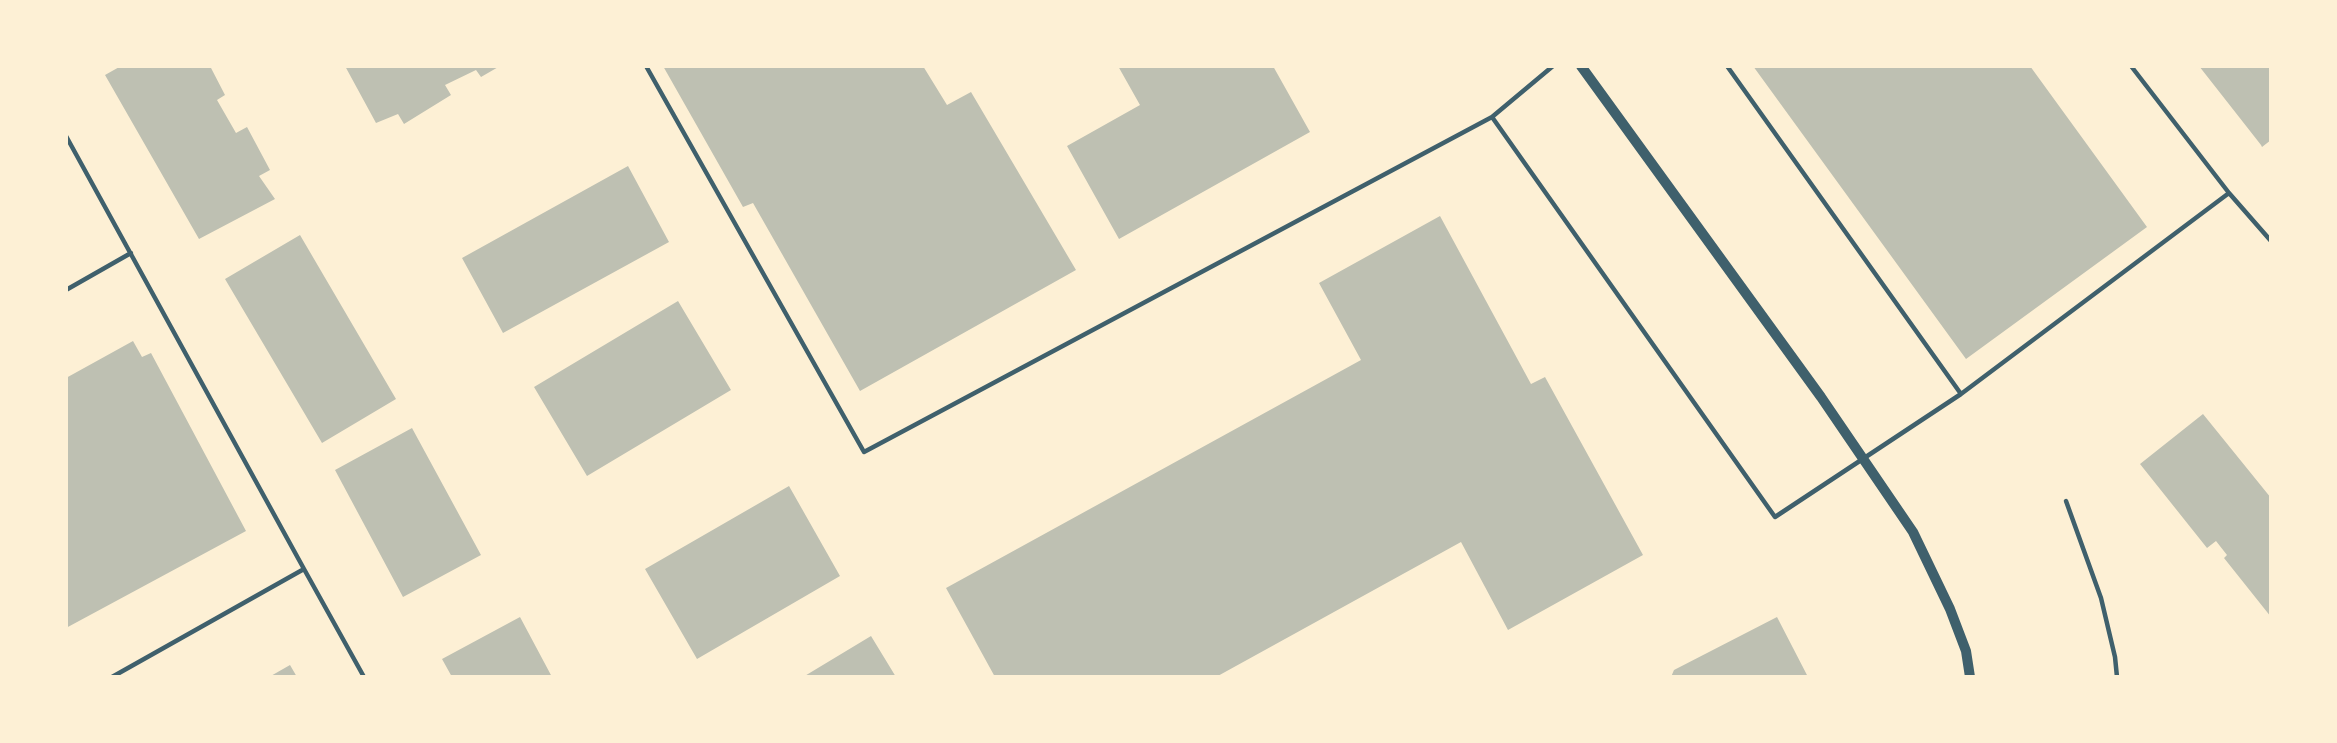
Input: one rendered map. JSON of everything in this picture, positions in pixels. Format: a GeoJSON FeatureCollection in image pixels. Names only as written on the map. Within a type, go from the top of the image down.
{"type":"FeatureCollection","features":[{"type":"Feature","properties":{"kind":"street"},"geometry":{"type":"LineString","coordinates":[[1581,66],[1686,209],[1913,532],[1950,609],[1966,651],[1970,677]]}},
{"type":"Feature","properties":{"kind":"lane"},"geometry":{"type":"LineString","coordinates":[[646,66],[864,452],[1492,117],[1553,66]]}},
{"type":"Feature","properties":{"kind":"lane"},"geometry":{"type":"LineString","coordinates":[[1727,66],[1961,394]]}},
{"type":"Feature","properties":{"kind":"lane"},"geometry":{"type":"LineString","coordinates":[[2131,66],[2229,193],[2271,242]]}},
{"type":"Feature","properties":{"kind":"lane"},"geometry":{"type":"LineString","coordinates":[[1492,117],[1775,517],[1961,394],[2229,193]]}},
{"type":"Feature","properties":{"kind":"lane"},"geometry":{"type":"LineString","coordinates":[[66,136],[364,677]]}},
{"type":"Feature","properties":{"kind":"lane"},"geometry":{"type":"LineString","coordinates":[[66,290],[131,254]]}},
{"type":"Feature","properties":{"kind":"lane"},"geometry":{"type":"LineString","coordinates":[[2066,501],[2101,598],[2115,657],[2117,677]]}},
{"type":"Feature","properties":{"kind":"lane"},"geometry":{"type":"LineString","coordinates":[[112,677],[304,569]]}},
{"type":"Feature","properties":{"kind":"building"},"geometry":{"type":"Polygon","coordinates":[[[121,66],[210,66],[225,95],[217,100],[236,133],[247,127],[270,170],[259,176],[275,199],[199,239],[105,75],[121,66]]]}},
{"type":"Feature","properties":{"kind":"building"},"geometry":{"type":"Polygon","coordinates":[[[345,66],[500,66],[481,77],[476,70],[445,85],[451,95],[404,124],[398,114],[376,123],[345,66]]]}},
{"type":"Feature","properties":{"kind":"building"},"geometry":{"type":"Polygon","coordinates":[[[663,66],[923,66],[947,105],[971,92],[1076,270],[860,391],[753,203],[743,207],[663,66]]]}},
{"type":"Feature","properties":{"kind":"building"},"geometry":{"type":"Polygon","coordinates":[[[1118,66],[1273,66],[1310,132],[1119,239],[1067,146],[1140,105],[1118,66]]]}},
{"type":"Feature","properties":{"kind":"building"},"geometry":{"type":"Polygon","coordinates":[[[1753,66],[2030,66],[2147,227],[1966,359],[1753,66]]]}},
{"type":"Feature","properties":{"kind":"building"},"geometry":{"type":"Polygon","coordinates":[[[2199,66],[2271,66],[2271,140],[2262,147],[2199,66]]]}},
{"type":"Feature","properties":{"kind":"building"},"geometry":{"type":"Polygon","coordinates":[[[628,166],[669,242],[503,333],[462,258],[628,166]]]}},
{"type":"Feature","properties":{"kind":"building"},"geometry":{"type":"Polygon","coordinates":[[[1440,216],[1531,384],[1545,377],[1643,555],[1508,630],[1461,542],[1216,677],[995,677],[946,588],[1361,360],[1319,283],[1440,216]]]}},
{"type":"Feature","properties":{"kind":"building"},"geometry":{"type":"Polygon","coordinates":[[[300,235],[396,399],[322,443],[225,279],[300,235]]]}},
{"type":"Feature","properties":{"kind":"building"},"geometry":{"type":"Polygon","coordinates":[[[678,301],[731,390],[587,476],[534,387],[678,301]]]}},
{"type":"Feature","properties":{"kind":"building"},"geometry":{"type":"Polygon","coordinates":[[[133,341],[142,357],[151,353],[246,531],[66,628],[66,378],[133,341]]]}},
{"type":"Feature","properties":{"kind":"building"},"geometry":{"type":"Polygon","coordinates":[[[2203,414],[2271,498],[2271,617],[2224,558],[2227,555],[2216,541],[2207,548],[2140,464],[2203,414]]]}},
{"type":"Feature","properties":{"kind":"building"},"geometry":{"type":"Polygon","coordinates":[[[412,428],[481,555],[403,597],[335,470],[412,428]]]}},
{"type":"Feature","properties":{"kind":"building"},"geometry":{"type":"Polygon","coordinates":[[[789,486],[840,576],[697,659],[645,569],[789,486]]]}},
{"type":"Feature","properties":{"kind":"building"},"geometry":{"type":"Polygon","coordinates":[[[520,617],[552,677],[452,677],[442,659],[520,617]]]}},
{"type":"Feature","properties":{"kind":"building"},"geometry":{"type":"Polygon","coordinates":[[[1777,617],[1808,677],[1671,677],[1674,670],[1777,617]]]}},
{"type":"Feature","properties":{"kind":"building"},"geometry":{"type":"Polygon","coordinates":[[[871,636],[896,677],[803,677],[871,636]]]}},
{"type":"Feature","properties":{"kind":"building"},"geometry":{"type":"Polygon","coordinates":[[[290,665],[297,677],[269,677],[290,665]]]}}]}
